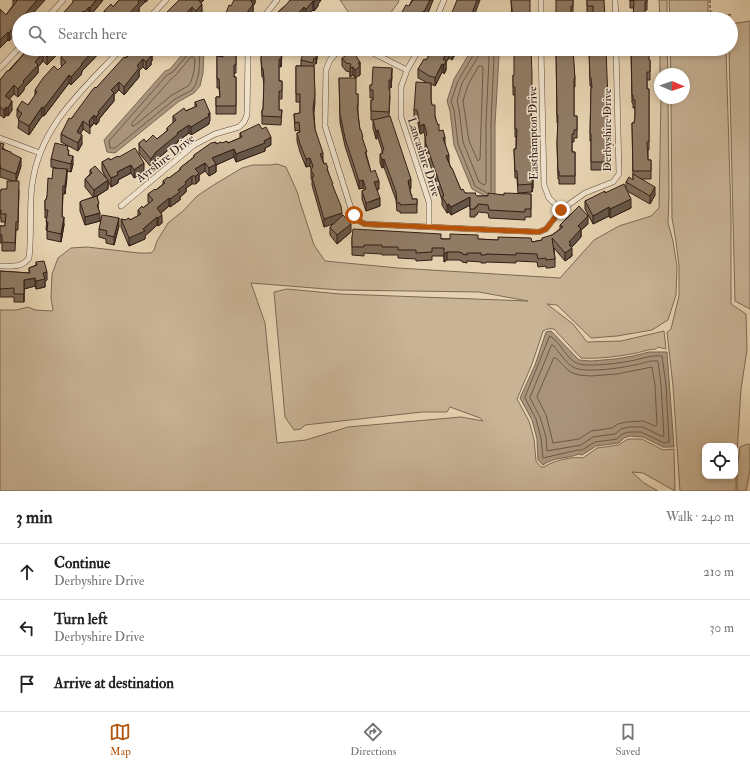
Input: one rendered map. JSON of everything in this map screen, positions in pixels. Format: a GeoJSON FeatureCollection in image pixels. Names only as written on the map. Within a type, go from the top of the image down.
{"type":"FeatureCollection","features":[{"type":"Feature","properties":{"kind":"street"},"geometry":{"type":"LineString","coordinates":[[52,12],[63,0]]}},
{"type":"Feature","properties":{"kind":"street"},"geometry":{"type":"LineString","coordinates":[[155,12],[166,0]]}},
{"type":"Feature","properties":{"kind":"street"},"geometry":{"type":"LineString","coordinates":[[268,12],[277,0]]}},
{"type":"Feature","properties":{"kind":"street"},"geometry":{"type":"LineString","coordinates":[[439,12],[444,0]]}},
{"type":"Feature","properties":{"kind":"street"},"geometry":{"type":"LineString","coordinates":[[541,0],[541,12]]}},
{"type":"Feature","properties":{"kind":"street"},"geometry":{"type":"LineString","coordinates":[[615,0],[616,12]]}},
{"type":"Feature","properties":{"kind":"street"},"geometry":{"type":"LineString","coordinates":[[0,68],[12,55]]}},
{"type":"Feature","properties":{"kind":"street"},"geometry":{"type":"LineString","coordinates":[[0,266],[21,265],[29,258],[32,186],[40,153],[57,119],[115,56]]}},
{"type":"Feature","properties":{"kind":"street","name":"Ayrshire Drive"},"geometry":{"type":"LineString","coordinates":[[121,206],[194,145],[215,134],[239,128],[247,115],[248,56]]}},
{"type":"Feature","properties":{"kind":"street","name":"Derbyshire Drive"},"geometry":{"type":"LineString","coordinates":[[334,56],[330,60],[326,70],[325,126],[354,215],[357,220],[365,224],[539,232],[546,229],[561,210],[584,193],[613,182],[619,174],[616,56]]}},
{"type":"Feature","properties":{"kind":"street"},"geometry":{"type":"LineString","coordinates":[[379,56],[406,70]]}},
{"type":"Feature","properties":{"kind":"street","name":"Lancashire Drive"},"geometry":{"type":"LineString","coordinates":[[415,56],[406,70],[401,87],[400,117],[429,202],[428,227]]}},
{"type":"Feature","properties":{"kind":"street","name":"Easthampton Drive"},"geometry":{"type":"LineString","coordinates":[[542,56],[544,185],[549,198],[561,210]]}},
{"type":"Feature","properties":{"kind":"street"},"geometry":{"type":"LineString","coordinates":[[0,138],[40,153]]}},
{"type":"Feature","properties":{"kind":"path"},"geometry":{"type":"LineString","coordinates":[[710,0],[710,11],[712,12]]}},
{"type":"Feature","properties":{"kind":"shaded area"},"geometry":{"type":"Polygon","coordinates":[[[340,0],[399,0],[391,12],[348,12],[340,0]]]}},
{"type":"Feature","properties":{"kind":"shaded area"},"geometry":{"type":"Polygon","coordinates":[[[659,0],[667,0],[667,12],[660,12],[659,0]]]}},
{"type":"Feature","properties":{"kind":"shaded area"},"geometry":{"type":"Polygon","coordinates":[[[669,0],[708,0],[708,12],[670,12],[669,0]]]}},
{"type":"Feature","properties":{"kind":"shaded area"},"geometry":{"type":"Polygon","coordinates":[[[750,21],[750,309],[735,301],[729,56],[738,56],[738,23],[750,21]]]}},
{"type":"Feature","properties":{"kind":"shaded area"},"geometry":{"type":"Polygon","coordinates":[[[660,56],[667,56],[668,68],[660,68],[660,56]]]}},
{"type":"Feature","properties":{"kind":"shaded area"},"geometry":{"type":"Polygon","coordinates":[[[670,56],[726,56],[731,216],[731,304],[746,314],[747,350],[741,389],[738,443],[702,443],[702,479],[736,479],[736,491],[680,491],[673,386],[667,332],[671,329],[679,296],[679,266],[672,218],[671,104],[690,104],[690,68],[671,68],[670,56]]]}},
{"type":"Feature","properties":{"kind":"shaded area"},"geometry":{"type":"Polygon","coordinates":[[[661,104],[668,104],[668,223],[673,241],[677,266],[676,295],[668,320],[652,330],[617,336],[591,338],[557,305],[547,304],[573,324],[587,342],[621,341],[664,331],[666,349],[658,347],[656,349],[619,356],[581,358],[554,329],[547,329],[543,331],[532,364],[517,399],[529,421],[534,439],[536,461],[541,467],[563,460],[583,458],[597,448],[619,445],[630,439],[642,439],[663,450],[674,449],[675,491],[643,473],[632,472],[644,483],[658,491],[0,491],[0,310],[16,310],[28,307],[35,310],[52,311],[52,274],[58,258],[71,248],[87,247],[151,253],[168,223],[183,211],[197,196],[242,168],[253,165],[277,164],[286,167],[298,194],[314,245],[325,261],[398,268],[560,278],[594,240],[619,226],[651,216],[659,208],[661,104]],[[251,283],[265,323],[277,443],[306,440],[348,427],[461,417],[483,421],[480,418],[450,407],[447,412],[422,412],[305,425],[301,429],[294,430],[285,417],[274,292],[287,289],[340,294],[528,301],[479,292],[339,290],[251,283]]]}},
{"type":"Feature","properties":{"kind":"shaded area"},"geometry":{"type":"Polygon","coordinates":[[[748,444],[750,445],[750,470],[746,491],[737,491],[740,447],[748,444]]]}},
{"type":"Feature","properties":{"kind":"water"},"geometry":{"type":"Polygon","coordinates":[[[181,56],[204,56],[203,73],[200,86],[194,93],[178,102],[115,153],[107,152],[104,140],[165,71],[170,69],[181,56]]]}},
{"type":"Feature","properties":{"kind":"water"},"geometry":{"type":"Polygon","coordinates":[[[468,56],[499,56],[495,124],[495,199],[487,197],[472,189],[454,145],[450,111],[447,101],[454,79],[468,56]]]}},
{"type":"Feature","properties":{"kind":"water"},"geometry":{"type":"Polygon","coordinates":[[[551,331],[579,360],[591,361],[615,359],[649,352],[667,352],[674,447],[663,447],[643,437],[630,436],[624,438],[619,443],[596,446],[582,455],[579,454],[556,459],[543,465],[538,460],[537,439],[532,420],[520,398],[535,365],[546,332],[551,331]]]}},
{"type":"Feature","properties":{"kind":"building"},"geometry":{"type":"Polygon","coordinates":[[[16,0],[37,0],[27,12],[12,12],[12,29],[0,40],[0,9],[6,15],[17,1],[16,0]]]}},
{"type":"Feature","properties":{"kind":"building"},"geometry":{"type":"Polygon","coordinates":[[[73,0],[96,0],[90,8],[89,7],[84,12],[64,12],[73,0]]]}},
{"type":"Feature","properties":{"kind":"building"},"geometry":{"type":"Polygon","coordinates":[[[119,0],[139,0],[139,3],[131,12],[104,11],[111,4],[113,7],[119,0]]]}},
{"type":"Feature","properties":{"kind":"building"},"geometry":{"type":"Polygon","coordinates":[[[179,0],[198,0],[202,4],[196,11],[192,7],[188,12],[167,12],[179,0]]]}},
{"type":"Feature","properties":{"kind":"building"},"geometry":{"type":"Polygon","coordinates":[[[234,0],[252,0],[251,2],[253,3],[248,12],[226,12],[229,5],[231,6],[234,0]]]}},
{"type":"Feature","properties":{"kind":"building"},"geometry":{"type":"Polygon","coordinates":[[[290,0],[316,0],[314,2],[313,1],[306,9],[304,7],[299,12],[278,12],[290,0]]]}},
{"type":"Feature","properties":{"kind":"building"},"geometry":{"type":"Polygon","coordinates":[[[413,0],[430,0],[424,12],[402,12],[406,5],[409,6],[413,0]]]}},
{"type":"Feature","properties":{"kind":"building"},"geometry":{"type":"Polygon","coordinates":[[[457,0],[477,0],[473,12],[452,12],[457,0]]]}},
{"type":"Feature","properties":{"kind":"building"},"geometry":{"type":"Polygon","coordinates":[[[511,0],[530,0],[530,12],[512,12],[511,0]]]}},
{"type":"Feature","properties":{"kind":"building"},"geometry":{"type":"Polygon","coordinates":[[[556,0],[573,0],[571,12],[556,12],[556,0]]]}},
{"type":"Feature","properties":{"kind":"building"},"geometry":{"type":"Polygon","coordinates":[[[587,0],[604,0],[605,12],[593,12],[593,6],[587,6],[587,0]]]}},
{"type":"Feature","properties":{"kind":"building"},"geometry":{"type":"Polygon","coordinates":[[[634,0],[647,0],[647,2],[645,2],[645,12],[633,12],[634,0]]]}},
{"type":"Feature","properties":{"kind":"building"},"geometry":{"type":"Polygon","coordinates":[[[22,56],[40,56],[35,62],[38,65],[23,81],[24,82],[18,89],[14,85],[5,96],[12,101],[8,108],[6,107],[4,110],[0,107],[0,80],[7,71],[10,70],[22,56]]]}},
{"type":"Feature","properties":{"kind":"building"},"geometry":{"type":"Polygon","coordinates":[[[88,56],[71,77],[69,75],[44,108],[42,107],[29,126],[18,120],[22,113],[17,109],[22,101],[28,105],[37,92],[35,90],[43,78],[54,66],[58,70],[66,62],[61,57],[88,56]]]}},
{"type":"Feature","properties":{"kind":"building"},"geometry":{"type":"Polygon","coordinates":[[[128,56],[151,56],[146,62],[143,59],[137,66],[139,68],[124,87],[119,82],[111,90],[114,93],[98,112],[99,113],[96,117],[94,115],[89,121],[90,126],[83,121],[77,132],[82,135],[78,143],[61,134],[69,118],[71,119],[93,89],[95,87],[96,88],[124,57],[126,58],[128,56]]]}},
{"type":"Feature","properties":{"kind":"building"},"geometry":{"type":"Polygon","coordinates":[[[217,56],[236,56],[234,77],[236,77],[236,106],[216,106],[216,97],[220,97],[219,79],[217,79],[217,56]]]}},
{"type":"Feature","properties":{"kind":"building"},"geometry":{"type":"Polygon","coordinates":[[[261,56],[281,56],[281,59],[279,59],[279,81],[282,81],[282,91],[279,91],[279,110],[282,110],[281,117],[262,116],[264,79],[261,56]]]}},
{"type":"Feature","properties":{"kind":"building"},"geometry":{"type":"Polygon","coordinates":[[[302,56],[316,56],[316,59],[314,58],[313,63],[301,60],[302,56]]]}},
{"type":"Feature","properties":{"kind":"building"},"geometry":{"type":"Polygon","coordinates":[[[345,56],[356,56],[360,62],[358,63],[360,66],[355,70],[353,67],[350,68],[351,64],[346,63],[342,58],[345,56]]]}},
{"type":"Feature","properties":{"kind":"building"},"geometry":{"type":"Polygon","coordinates":[[[429,56],[445,56],[443,59],[446,61],[444,65],[442,64],[435,78],[418,69],[424,59],[426,60],[429,56]]]}},
{"type":"Feature","properties":{"kind":"building"},"geometry":{"type":"Polygon","coordinates":[[[514,56],[531,56],[532,184],[518,185],[517,171],[515,171],[514,149],[516,149],[517,129],[515,129],[515,87],[513,87],[514,56]]]}},
{"type":"Feature","properties":{"kind":"building"},"geometry":{"type":"Polygon","coordinates":[[[556,56],[573,56],[575,79],[574,116],[577,116],[577,130],[574,130],[574,134],[572,134],[572,152],[575,152],[575,176],[559,176],[556,56]]]}},
{"type":"Feature","properties":{"kind":"building"},"geometry":{"type":"Polygon","coordinates":[[[589,56],[606,56],[608,162],[591,162],[590,134],[592,88],[589,56]]]}},
{"type":"Feature","properties":{"kind":"building"},"geometry":{"type":"Polygon","coordinates":[[[631,56],[649,56],[650,72],[647,72],[647,89],[649,89],[649,142],[647,142],[648,160],[651,160],[651,171],[633,171],[632,123],[634,123],[635,117],[635,100],[633,100],[631,56]]]}},
{"type":"Feature","properties":{"kind":"building"},"geometry":{"type":"Polygon","coordinates":[[[296,66],[314,66],[315,94],[313,109],[315,129],[323,153],[320,154],[324,164],[326,163],[332,184],[341,206],[342,213],[324,219],[312,177],[314,176],[311,170],[313,166],[310,158],[306,159],[300,144],[297,133],[300,132],[299,122],[295,123],[294,114],[300,113],[300,94],[296,94],[296,66]]]}},
{"type":"Feature","properties":{"kind":"building"},"geometry":{"type":"Polygon","coordinates":[[[373,67],[392,68],[391,80],[389,80],[389,112],[371,111],[373,90],[370,90],[370,85],[372,85],[373,67]]]}},
{"type":"Feature","properties":{"kind":"building"},"geometry":{"type":"Polygon","coordinates":[[[339,78],[356,78],[356,94],[358,94],[357,106],[360,130],[371,172],[375,170],[379,181],[374,182],[380,198],[366,203],[362,191],[366,189],[363,180],[359,181],[345,138],[340,114],[339,78]]]}},
{"type":"Feature","properties":{"kind":"building"},"geometry":{"type":"Polygon","coordinates":[[[416,82],[431,83],[431,100],[432,105],[435,105],[435,117],[438,125],[439,124],[439,131],[443,130],[445,137],[443,138],[449,155],[446,156],[461,190],[463,189],[465,193],[476,193],[475,194],[477,196],[488,196],[488,193],[504,195],[504,193],[531,194],[531,209],[525,209],[525,212],[489,210],[488,205],[478,204],[475,209],[470,209],[470,197],[451,207],[449,204],[447,205],[442,197],[444,196],[425,141],[427,134],[424,124],[420,126],[417,110],[414,110],[416,82]]]}},
{"type":"Feature","properties":{"kind":"building"},"geometry":{"type":"Polygon","coordinates":[[[204,99],[210,113],[208,114],[209,116],[191,127],[189,125],[177,133],[178,134],[156,152],[151,159],[139,143],[144,139],[146,142],[153,135],[157,139],[168,130],[167,128],[176,120],[173,116],[184,108],[186,111],[197,106],[195,102],[204,99]]]}},
{"type":"Feature","properties":{"kind":"building"},"geometry":{"type":"Polygon","coordinates":[[[390,116],[411,179],[408,181],[412,199],[417,199],[417,204],[400,205],[400,203],[397,203],[396,192],[384,159],[382,160],[380,154],[383,153],[382,151],[384,150],[378,130],[376,131],[373,120],[390,116]]]}},
{"type":"Feature","properties":{"kind":"building"},"geometry":{"type":"Polygon","coordinates":[[[259,124],[262,129],[266,127],[271,137],[264,141],[265,143],[236,154],[234,149],[212,158],[216,164],[209,168],[205,163],[195,169],[199,173],[196,176],[192,176],[185,182],[186,184],[178,190],[180,192],[170,199],[169,198],[157,208],[162,215],[158,218],[157,217],[143,229],[145,231],[129,238],[121,219],[125,220],[129,218],[130,220],[141,214],[138,210],[153,200],[148,194],[165,183],[163,181],[181,169],[180,168],[194,157],[194,155],[211,143],[216,142],[216,144],[227,141],[228,143],[242,137],[240,133],[259,124]]]}},
{"type":"Feature","properties":{"kind":"building"},"geometry":{"type":"Polygon","coordinates":[[[0,143],[4,144],[2,149],[21,158],[16,174],[0,168],[0,143]]]}},
{"type":"Feature","properties":{"kind":"building"},"geometry":{"type":"Polygon","coordinates":[[[55,143],[68,146],[68,155],[73,156],[71,164],[51,159],[55,143]]]}},
{"type":"Feature","properties":{"kind":"building"},"geometry":{"type":"Polygon","coordinates":[[[135,148],[144,163],[134,170],[131,165],[117,172],[118,175],[111,178],[102,162],[109,158],[110,160],[118,156],[119,157],[135,148]]]}},
{"type":"Feature","properties":{"kind":"building"},"geometry":{"type":"Polygon","coordinates":[[[95,166],[108,180],[94,190],[85,179],[92,173],[90,170],[95,166]]]}},
{"type":"Feature","properties":{"kind":"building"},"geometry":{"type":"Polygon","coordinates":[[[53,168],[67,169],[65,186],[63,186],[62,217],[64,217],[61,234],[47,231],[48,222],[46,222],[48,210],[45,210],[45,200],[47,196],[48,178],[52,179],[53,168]]]}},
{"type":"Feature","properties":{"kind":"building"},"geometry":{"type":"Polygon","coordinates":[[[633,174],[655,187],[650,196],[626,182],[629,177],[633,180],[633,174]]]}},
{"type":"Feature","properties":{"kind":"building"},"geometry":{"type":"Polygon","coordinates":[[[7,181],[19,181],[18,222],[16,222],[15,243],[2,242],[2,235],[0,235],[0,226],[5,226],[6,214],[1,214],[0,191],[1,189],[7,189],[7,181]]]}},
{"type":"Feature","properties":{"kind":"building"},"geometry":{"type":"Polygon","coordinates":[[[624,184],[631,199],[610,209],[609,207],[593,216],[585,201],[624,184]]]}},
{"type":"Feature","properties":{"kind":"building"},"geometry":{"type":"Polygon","coordinates":[[[97,196],[99,204],[97,205],[100,213],[85,217],[80,202],[97,196]]]}},
{"type":"Feature","properties":{"kind":"building"},"geometry":{"type":"Polygon","coordinates":[[[579,206],[588,216],[578,226],[581,229],[569,242],[571,244],[569,245],[572,248],[565,253],[552,238],[555,259],[538,259],[537,254],[516,253],[516,255],[481,255],[481,253],[467,253],[467,255],[459,252],[447,252],[444,254],[444,248],[432,248],[432,252],[416,253],[416,250],[398,250],[398,247],[382,247],[382,245],[352,247],[353,229],[441,234],[441,239],[450,239],[450,234],[478,235],[478,239],[498,240],[498,237],[531,238],[532,242],[542,240],[542,238],[552,235],[563,227],[560,225],[579,206]]]}},
{"type":"Feature","properties":{"kind":"building"},"geometry":{"type":"Polygon","coordinates":[[[102,215],[119,218],[114,237],[106,235],[107,231],[99,229],[102,215]]]}},
{"type":"Feature","properties":{"kind":"building"},"geometry":{"type":"Polygon","coordinates":[[[343,215],[351,224],[337,235],[330,227],[343,215]]]}},
{"type":"Feature","properties":{"kind":"building"},"geometry":{"type":"Polygon","coordinates":[[[44,261],[47,272],[43,273],[45,279],[36,281],[35,278],[24,280],[24,294],[14,294],[14,288],[0,289],[0,271],[30,273],[29,268],[37,265],[36,262],[44,261]]]}},
{"type":"Feature","properties":{"kind":"route"},"geometry":{"type":"LineString","coordinates":[[354,215],[357,220],[365,224],[539,232],[546,229],[561,210]]}}]}
